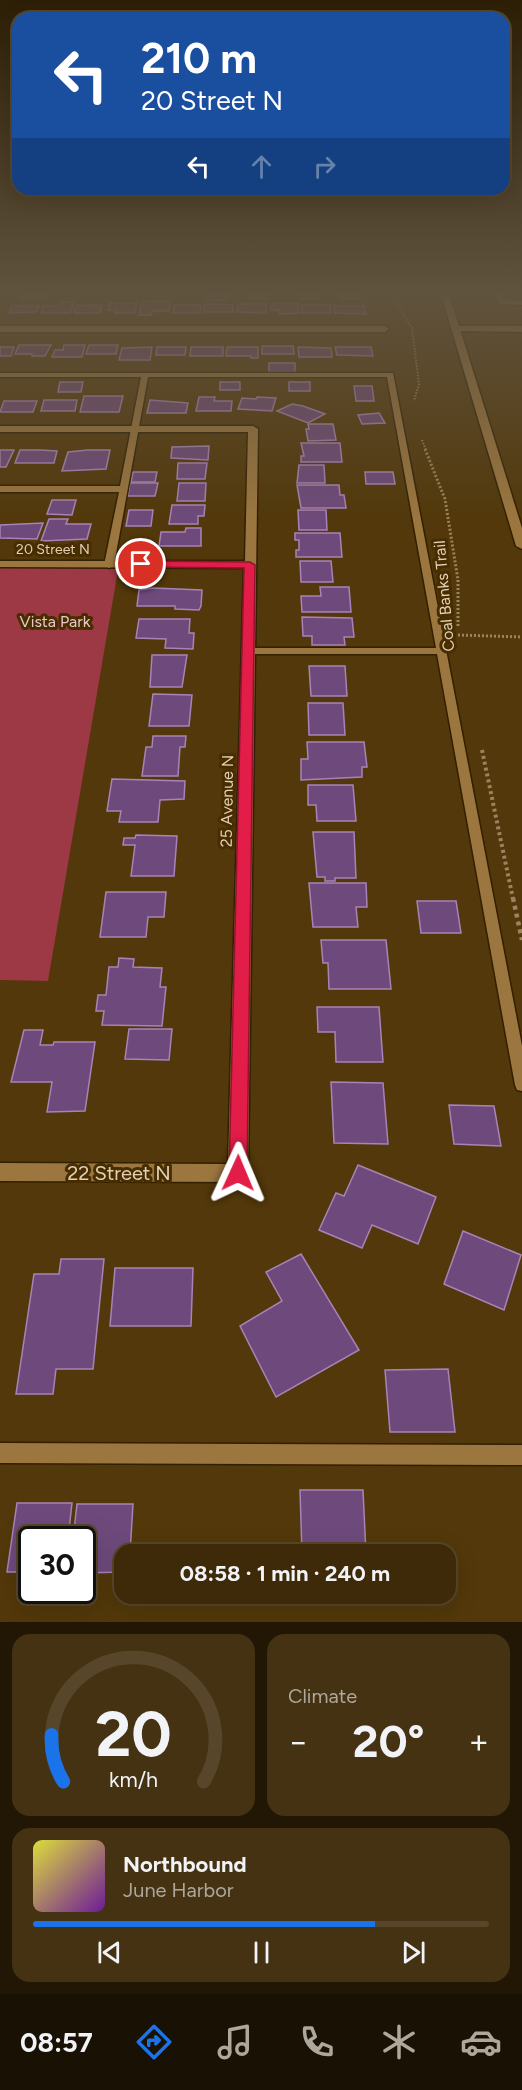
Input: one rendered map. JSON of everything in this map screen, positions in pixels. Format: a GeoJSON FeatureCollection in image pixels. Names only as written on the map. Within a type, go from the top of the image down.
{"type":"FeatureCollection","features":[{"type":"Feature","properties":{"kind":"street"},"geometry":{"type":"LineString","coordinates":[[468,370],[522,546]]}},
{"type":"Feature","properties":{"kind":"street"},"geometry":{"type":"LineString","coordinates":[[0,429],[135,429]]}},
{"type":"Feature","properties":{"kind":"street","name":"25 Avenue N"},"geometry":{"type":"LineString","coordinates":[[135,429],[253,429],[238,1173]]}},
{"type":"Feature","properties":{"kind":"street","name":"20 Street N"},"geometry":{"type":"LineString","coordinates":[[0,564],[250,565]]}},
{"type":"Feature","properties":{"kind":"street","name":"22 Street N"},"geometry":{"type":"LineString","coordinates":[[0,1172],[238,1173]]}},
{"type":"Feature","properties":{"kind":"lane"},"geometry":{"type":"LineString","coordinates":[[0,375],[390,375],[522,1084]]}},
{"type":"Feature","properties":{"kind":"lane"},"geometry":{"type":"LineString","coordinates":[[109,565],[145,376]]}},
{"type":"Feature","properties":{"kind":"lane"},"geometry":{"type":"LineString","coordinates":[[0,489],[122,489]]}},
{"type":"Feature","properties":{"kind":"lane"},"geometry":{"type":"LineString","coordinates":[[248,651],[442,651]]}},
{"type":"Feature","properties":{"kind":"lane"},"geometry":{"type":"LineString","coordinates":[[0,1453],[522,1455]]}},
{"type":"Feature","properties":{"kind":"path"},"geometry":{"type":"LineString","coordinates":[[412,408],[419,384],[417,370]]}},
{"type":"Feature","properties":{"kind":"path","name":"Coal Banks Trail"},"geometry":{"type":"LineString","coordinates":[[420,436],[445,499],[458,580],[460,646]]}},
{"type":"Feature","properties":{"kind":"path"},"geometry":{"type":"LineString","coordinates":[[458,635],[522,637]]}},
{"type":"Feature","properties":{"kind":"path"},"geometry":{"type":"LineString","coordinates":[[480,740],[522,940]]}},
{"type":"Feature","properties":{"kind":"green space","name":"Vista Park"},"geometry":{"type":"Polygon","coordinates":[[[0,564],[119,564],[48,981],[0,980],[0,564]]]}},
{"type":"Feature","properties":{"kind":"building"},"geometry":{"type":"Polygon","coordinates":[[[269,370],[295,370],[295,372],[269,372],[269,370]]]}},
{"type":"Feature","properties":{"kind":"building"},"geometry":{"type":"Polygon","coordinates":[[[60,382],[83,382],[81,392],[58,392],[60,382]]]}},
{"type":"Feature","properties":{"kind":"building"},"geometry":{"type":"Polygon","coordinates":[[[220,382],[240,382],[240,390],[220,390],[220,382]]]}},
{"type":"Feature","properties":{"kind":"building"},"geometry":{"type":"Polygon","coordinates":[[[289,382],[310,382],[310,391],[289,391],[289,382]]]}},
{"type":"Feature","properties":{"kind":"building"},"geometry":{"type":"Polygon","coordinates":[[[354,386],[372,386],[374,401],[356,401],[354,386]]]}},
{"type":"Feature","properties":{"kind":"building"},"geometry":{"type":"Polygon","coordinates":[[[84,396],[123,396],[119,412],[80,412],[84,396]]]}},
{"type":"Feature","properties":{"kind":"building"},"geometry":{"type":"Polygon","coordinates":[[[199,397],[215,397],[214,401],[232,401],[231,411],[196,411],[199,397]]]}},
{"type":"Feature","properties":{"kind":"building"},"geometry":{"type":"Polygon","coordinates":[[[257,397],[276,398],[272,411],[238,409],[242,398],[256,399],[257,397]]]}},
{"type":"Feature","properties":{"kind":"building"},"geometry":{"type":"Polygon","coordinates":[[[44,400],[77,400],[75,411],[41,411],[44,400]]]}},
{"type":"Feature","properties":{"kind":"building"},"geometry":{"type":"Polygon","coordinates":[[[150,400],[188,403],[186,413],[147,413],[150,400]]]}},
{"type":"Feature","properties":{"kind":"building"},"geometry":{"type":"Polygon","coordinates":[[[4,401],[37,401],[33,412],[0,412],[4,401]]]}},
{"type":"Feature","properties":{"kind":"building"},"geometry":{"type":"Polygon","coordinates":[[[292,404],[325,414],[308,423],[277,411],[292,404]]]}},
{"type":"Feature","properties":{"kind":"building"},"geometry":{"type":"Polygon","coordinates":[[[379,413],[385,423],[362,424],[358,415],[379,413]]]}},
{"type":"Feature","properties":{"kind":"building"},"geometry":{"type":"Polygon","coordinates":[[[308,424],[333,424],[336,440],[308,441],[306,429],[309,429],[308,424]]]}},
{"type":"Feature","properties":{"kind":"building"},"geometry":{"type":"Polygon","coordinates":[[[301,443],[340,443],[342,462],[301,462],[301,456],[304,456],[301,443]]]}},
{"type":"Feature","properties":{"kind":"building"},"geometry":{"type":"Polygon","coordinates":[[[209,446],[208,460],[171,458],[172,447],[209,446]]]}},
{"type":"Feature","properties":{"kind":"building"},"geometry":{"type":"Polygon","coordinates":[[[0,450],[14,450],[6,467],[0,467],[0,450]]]}},
{"type":"Feature","properties":{"kind":"building"},"geometry":{"type":"Polygon","coordinates":[[[20,450],[57,451],[54,463],[15,463],[20,450]]]}},
{"type":"Feature","properties":{"kind":"building"},"geometry":{"type":"Polygon","coordinates":[[[110,450],[106,469],[62,471],[68,452],[110,450]]]}},
{"type":"Feature","properties":{"kind":"building"},"geometry":{"type":"Polygon","coordinates":[[[178,463],[207,463],[205,479],[177,479],[178,463]]]}},
{"type":"Feature","properties":{"kind":"building"},"geometry":{"type":"Polygon","coordinates":[[[299,465],[324,465],[325,483],[297,483],[299,465]]]}},
{"type":"Feature","properties":{"kind":"building"},"geometry":{"type":"Polygon","coordinates":[[[133,472],[157,472],[155,482],[131,482],[133,472]]]}},
{"type":"Feature","properties":{"kind":"building"},"geometry":{"type":"Polygon","coordinates":[[[365,472],[393,472],[395,484],[366,484],[365,472]]]}},
{"type":"Feature","properties":{"kind":"building"},"geometry":{"type":"Polygon","coordinates":[[[130,483],[158,483],[155,496],[128,496],[130,483]]]}},
{"type":"Feature","properties":{"kind":"building"},"geometry":{"type":"Polygon","coordinates":[[[179,483],[206,483],[205,501],[177,501],[179,483]]]}},
{"type":"Feature","properties":{"kind":"building"},"geometry":{"type":"Polygon","coordinates":[[[297,485],[339,485],[340,495],[344,495],[346,508],[301,508],[297,485]]]}},
{"type":"Feature","properties":{"kind":"building"},"geometry":{"type":"Polygon","coordinates":[[[52,500],[76,500],[72,515],[47,514],[52,500]]]}},
{"type":"Feature","properties":{"kind":"building"},"geometry":{"type":"Polygon","coordinates":[[[172,505],[205,505],[204,516],[198,516],[198,524],[169,524],[172,505]]]}},
{"type":"Feature","properties":{"kind":"building"},"geometry":{"type":"Polygon","coordinates":[[[129,510],[153,510],[151,526],[126,526],[129,510]]]}},
{"type":"Feature","properties":{"kind":"building"},"geometry":{"type":"Polygon","coordinates":[[[298,510],[326,510],[327,530],[299,530],[298,510]]]}},
{"type":"Feature","properties":{"kind":"building"},"geometry":{"type":"Polygon","coordinates":[[[49,519],[68,519],[66,524],[91,524],[87,539],[41,541],[49,519]]]}},
{"type":"Feature","properties":{"kind":"building"},"geometry":{"type":"Polygon","coordinates":[[[43,523],[37,539],[0,538],[0,525],[43,523]]]}},
{"type":"Feature","properties":{"kind":"building"},"geometry":{"type":"Polygon","coordinates":[[[186,528],[201,528],[201,546],[159,546],[161,532],[185,532],[186,528]]]}},
{"type":"Feature","properties":{"kind":"building"},"geometry":{"type":"Polygon","coordinates":[[[295,533],[340,533],[342,557],[296,557],[299,540],[295,540],[295,533]]]}},
{"type":"Feature","properties":{"kind":"building"},"geometry":{"type":"Polygon","coordinates":[[[300,561],[331,561],[333,582],[301,582],[300,561]]]}},
{"type":"Feature","properties":{"kind":"building"},"geometry":{"type":"Polygon","coordinates":[[[320,587],[349,587],[351,612],[302,612],[301,596],[321,596],[320,587]]]}},
{"type":"Feature","properties":{"kind":"building"},"geometry":{"type":"Polygon","coordinates":[[[153,588],[202,590],[201,606],[199,610],[175,609],[175,606],[137,606],[139,590],[153,588]]]}},
{"type":"Feature","properties":{"kind":"building"},"geometry":{"type":"Polygon","coordinates":[[[302,617],[352,618],[354,637],[344,637],[345,645],[312,645],[312,636],[303,636],[302,617]]]}},
{"type":"Feature","properties":{"kind":"building"},"geometry":{"type":"Polygon","coordinates":[[[139,619],[190,619],[189,633],[194,633],[193,649],[165,648],[166,639],[136,638],[139,619]]]}},
{"type":"Feature","properties":{"kind":"building"},"geometry":{"type":"Polygon","coordinates":[[[152,655],[187,655],[182,687],[150,687],[152,655]]]}},
{"type":"Feature","properties":{"kind":"building"},"geometry":{"type":"Polygon","coordinates":[[[309,666],[345,666],[347,696],[311,696],[309,666]]]}},
{"type":"Feature","properties":{"kind":"building"},"geometry":{"type":"Polygon","coordinates":[[[153,694],[192,695],[189,726],[149,726],[153,694]]]}},
{"type":"Feature","properties":{"kind":"building"},"geometry":{"type":"Polygon","coordinates":[[[308,703],[343,703],[345,735],[309,735],[308,703]]]}},
{"type":"Feature","properties":{"kind":"building"},"geometry":{"type":"Polygon","coordinates":[[[153,736],[186,736],[185,747],[180,747],[178,776],[142,776],[146,747],[152,747],[153,736]]]}},
{"type":"Feature","properties":{"kind":"building"},"geometry":{"type":"Polygon","coordinates":[[[307,742],[364,742],[367,767],[362,767],[362,777],[301,780],[301,759],[308,759],[307,742]]]}},
{"type":"Feature","properties":{"kind":"building"},"geometry":{"type":"Polygon","coordinates":[[[112,779],[185,781],[184,799],[160,800],[158,822],[119,822],[121,811],[107,811],[112,779]]]}},
{"type":"Feature","properties":{"kind":"building"},"geometry":{"type":"Polygon","coordinates":[[[308,785],[353,785],[356,821],[317,821],[316,805],[308,805],[308,785]]]}},
{"type":"Feature","properties":{"kind":"building"},"geometry":{"type":"Polygon","coordinates":[[[313,832],[354,832],[356,878],[335,878],[335,881],[325,881],[325,877],[317,877],[313,832]]]}},
{"type":"Feature","properties":{"kind":"building"},"geometry":{"type":"Polygon","coordinates":[[[136,835],[177,836],[174,876],[131,876],[135,845],[123,845],[124,838],[135,838],[136,835]]]}},
{"type":"Feature","properties":{"kind":"building"},"geometry":{"type":"Polygon","coordinates":[[[309,883],[366,883],[367,907],[356,907],[358,927],[313,927],[309,883]]]}},
{"type":"Feature","properties":{"kind":"building"},"geometry":{"type":"Polygon","coordinates":[[[106,892],[166,892],[164,917],[148,917],[146,937],[100,937],[106,892]]]}},
{"type":"Feature","properties":{"kind":"building"},"geometry":{"type":"Polygon","coordinates":[[[417,901],[456,901],[461,933],[421,933],[417,901]]]}},
{"type":"Feature","properties":{"kind":"building"},"geometry":{"type":"Polygon","coordinates":[[[321,940],[386,940],[391,989],[329,989],[328,963],[323,963],[321,940]]]}},
{"type":"Feature","properties":{"kind":"building"},"geometry":{"type":"Polygon","coordinates":[[[119,958],[134,959],[133,967],[162,968],[160,987],[166,987],[162,1026],[102,1025],[104,1011],[96,1011],[98,995],[106,995],[109,967],[118,967],[119,958]]]}},
{"type":"Feature","properties":{"kind":"building"},"geometry":{"type":"Polygon","coordinates":[[[317,1007],[379,1007],[383,1062],[336,1062],[335,1032],[318,1032],[317,1007]]]}},
{"type":"Feature","properties":{"kind":"building"},"geometry":{"type":"Polygon","coordinates":[[[129,1029],[172,1029],[169,1060],[125,1059],[129,1029]]]}},
{"type":"Feature","properties":{"kind":"building"},"geometry":{"type":"Polygon","coordinates":[[[24,1030],[43,1030],[40,1045],[53,1045],[54,1042],[95,1042],[85,1111],[47,1112],[52,1082],[11,1082],[24,1030]]]}},
{"type":"Feature","properties":{"kind":"building"},"geometry":{"type":"Polygon","coordinates":[[[331,1082],[383,1083],[388,1144],[334,1143],[331,1082]]]}},
{"type":"Feature","properties":{"kind":"building"},"geometry":{"type":"Polygon","coordinates":[[[449,1105],[494,1106],[501,1146],[454,1144],[449,1105]]]}},
{"type":"Feature","properties":{"kind":"building"},"geometry":{"type":"Polygon","coordinates":[[[358,1165],[436,1197],[418,1244],[372,1225],[362,1248],[319,1230],[336,1193],[344,1196],[358,1165]]]}},
{"type":"Feature","properties":{"kind":"building"},"geometry":{"type":"Polygon","coordinates":[[[463,1231],[521,1255],[504,1310],[444,1284],[463,1231]]]}},
{"type":"Feature","properties":{"kind":"building"},"geometry":{"type":"Polygon","coordinates":[[[301,1254],[359,1350],[276,1397],[240,1326],[282,1301],[266,1272],[301,1254]]]}},
{"type":"Feature","properties":{"kind":"building"},"geometry":{"type":"Polygon","coordinates":[[[61,1259],[104,1259],[93,1369],[56,1369],[53,1394],[16,1394],[34,1274],[59,1274],[61,1259]]]}},
{"type":"Feature","properties":{"kind":"building"},"geometry":{"type":"Polygon","coordinates":[[[115,1268],[193,1268],[191,1326],[110,1326],[115,1268]]]}},
{"type":"Feature","properties":{"kind":"building"},"geometry":{"type":"Polygon","coordinates":[[[448,1369],[455,1432],[390,1432],[385,1370],[448,1369]]]}},
{"type":"Feature","properties":{"kind":"building"},"geometry":{"type":"Polygon","coordinates":[[[300,1490],[363,1490],[366,1544],[302,1544],[300,1490]]]}},
{"type":"Feature","properties":{"kind":"building"},"geometry":{"type":"Polygon","coordinates":[[[17,1503],[72,1503],[69,1526],[18,1526],[18,1572],[7,1572],[17,1503]]]}},
{"type":"Feature","properties":{"kind":"building"},"geometry":{"type":"Polygon","coordinates":[[[77,1504],[133,1504],[131,1544],[114,1544],[114,1572],[96,1573],[96,1526],[74,1526],[77,1504]]]}},
{"type":"Feature","properties":{"kind":"route"},"geometry":{"type":"LineString","coordinates":[[141,564],[250,565],[238,1173]]}}]}
